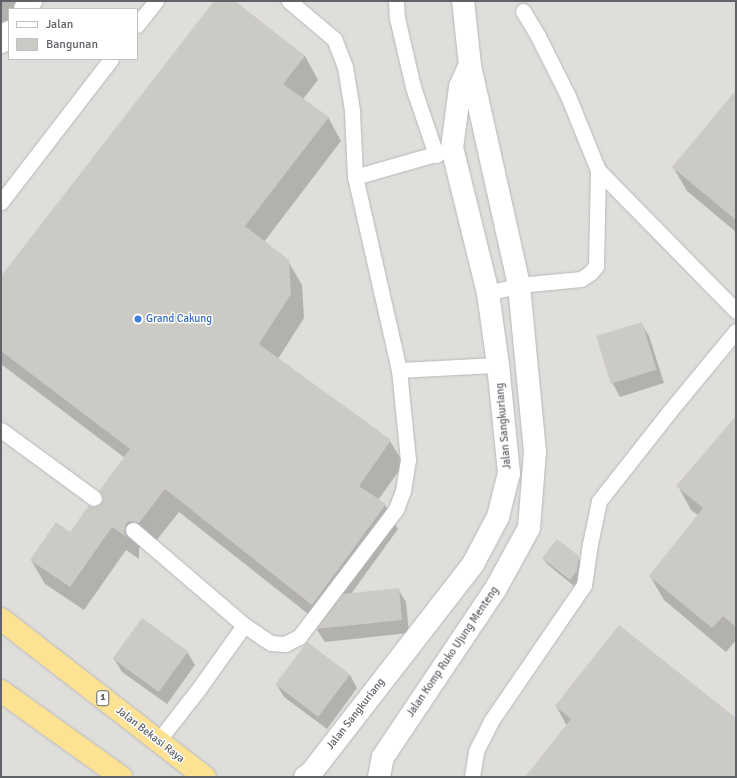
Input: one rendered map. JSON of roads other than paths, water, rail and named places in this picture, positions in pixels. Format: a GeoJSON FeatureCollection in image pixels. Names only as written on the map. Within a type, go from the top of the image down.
{"type":"FeatureCollection","features":[{"type":"Feature","properties":{"kind":"highway","name":"Jalan Bekasi Raya"},"geometry":{"type":"LineString","coordinates":[[1,619],[205,777]]}},
{"type":"Feature","properties":{"kind":"highway"},"geometry":{"type":"LineString","coordinates":[[1,691],[122,777]]}},
{"type":"Feature","properties":{"kind":"street"},"geometry":{"type":"LineString","coordinates":[[463,1],[470,65],[519,285],[535,452],[529,528],[498,517]]}},
{"type":"Feature","properties":{"kind":"street"},"geometry":{"type":"LineString","coordinates":[[1,42],[8,33]]}},
{"type":"Feature","properties":{"kind":"street","name":"Jalan Sangkuriang"},"geometry":{"type":"LineString","coordinates":[[305,777],[311,773],[473,564],[498,517],[509,473],[498,365],[488,293],[444,152],[460,87],[470,65]]}},
{"type":"Feature","properties":{"kind":"street","name":"Jalan Komp Ruko Ujung Menteng"},"geometry":{"type":"LineString","coordinates":[[379,777],[383,757],[495,590],[529,528]]}},
{"type":"Feature","properties":{"kind":"lane"},"geometry":{"type":"LineString","coordinates":[[138,24],[156,1]]}},
{"type":"Feature","properties":{"kind":"lane"},"geometry":{"type":"LineString","coordinates":[[133,530],[244,625],[271,642],[285,644],[299,636],[396,509],[404,490],[408,460],[399,370],[356,177],[352,110],[345,67],[334,39],[289,1]]}},
{"type":"Feature","properties":{"kind":"lane"},"geometry":{"type":"LineString","coordinates":[[356,177],[444,152],[413,87],[397,18],[396,1]]}},
{"type":"Feature","properties":{"kind":"lane"},"geometry":{"type":"LineString","coordinates":[[522,11],[538,36],[568,96],[598,170],[736,311]]}},
{"type":"Feature","properties":{"kind":"lane"},"geometry":{"type":"LineString","coordinates":[[1,202],[110,60]]}},
{"type":"Feature","properties":{"kind":"lane"},"geometry":{"type":"LineString","coordinates":[[488,293],[519,285],[580,278],[590,273],[596,266],[598,170]]}},
{"type":"Feature","properties":{"kind":"lane"},"geometry":{"type":"LineString","coordinates":[[472,777],[476,752],[491,721],[584,586],[590,544],[599,501],[669,412],[736,331]]}},
{"type":"Feature","properties":{"kind":"lane"},"geometry":{"type":"LineString","coordinates":[[399,370],[498,365]]}},
{"type":"Feature","properties":{"kind":"lane"},"geometry":{"type":"LineString","coordinates":[[1,430],[94,498]]}},
{"type":"Feature","properties":{"kind":"lane"},"geometry":{"type":"LineString","coordinates":[[158,741],[200,687],[244,625]]}},
{"type":"Feature","properties":{"kind":"place","name":"Grand Cakung"},"geometry":{"type":"Point","coordinates":[138,319]}}]}
